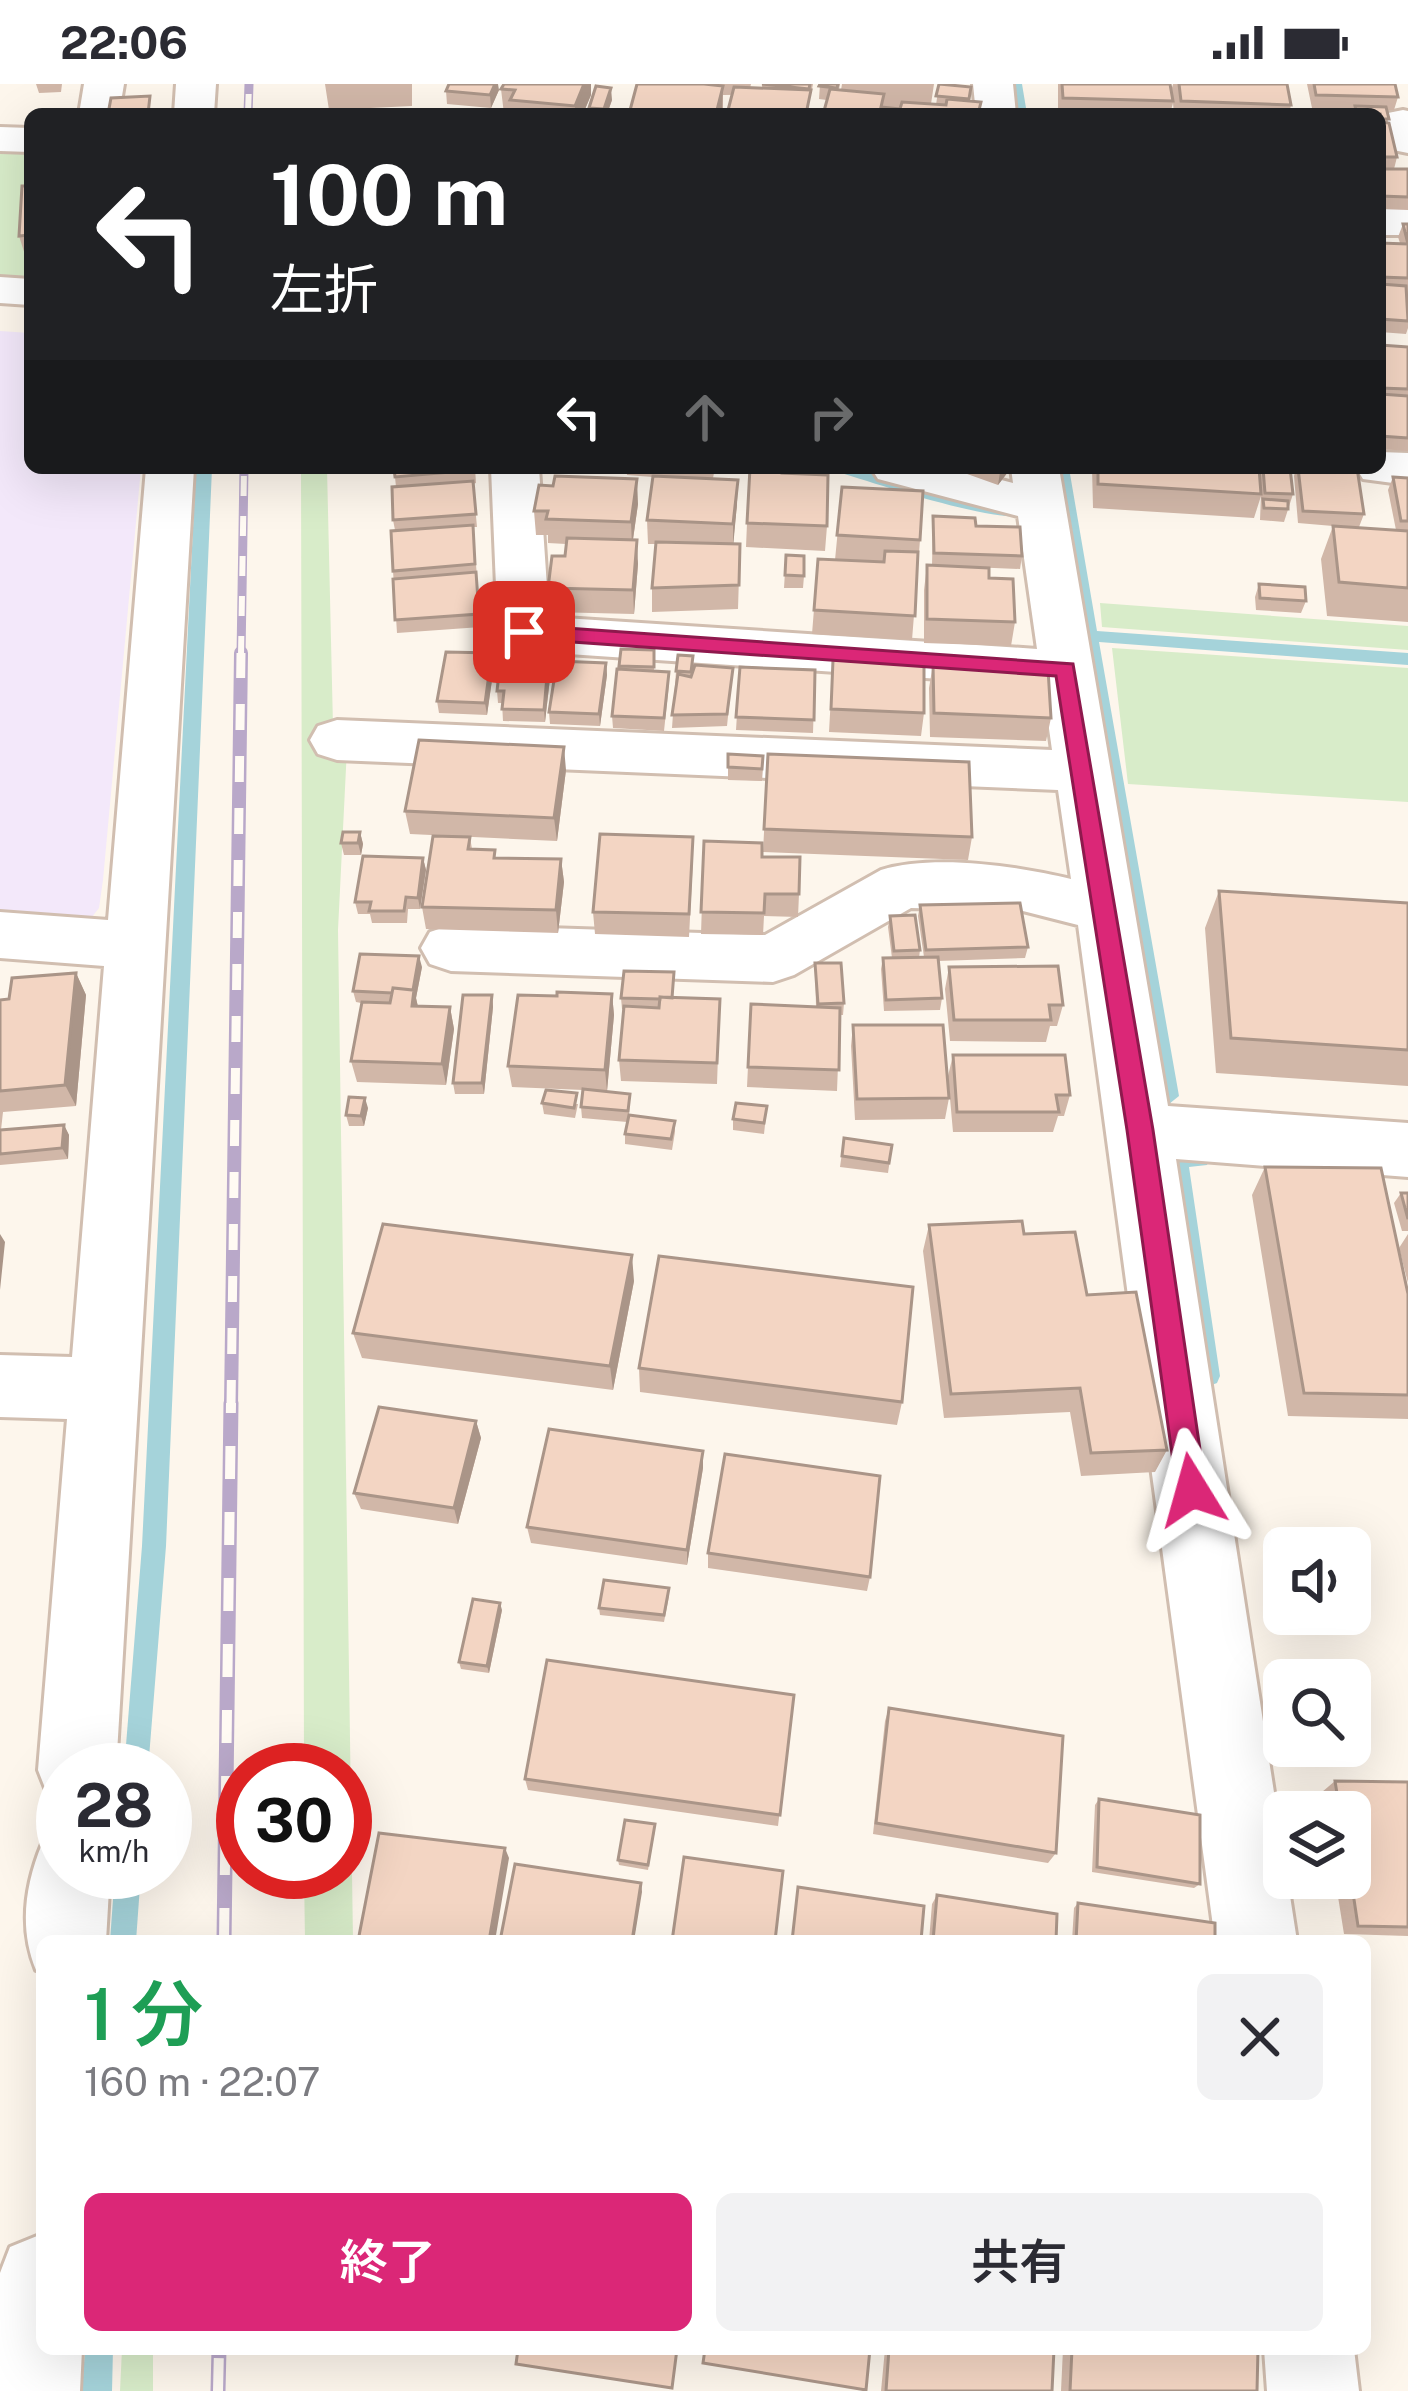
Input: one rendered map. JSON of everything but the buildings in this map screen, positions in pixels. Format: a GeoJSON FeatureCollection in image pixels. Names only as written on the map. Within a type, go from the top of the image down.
{"type":"FeatureCollection","features":[{"type":"Feature","properties":{"kind":"street"},"geometry":{"type":"LineString","coordinates":[[79,1743],[170,474]]}},
{"type":"Feature","properties":{"kind":"street"},"geometry":{"type":"LineString","coordinates":[[515,474],[524,632],[1066,669]]}},
{"type":"Feature","properties":{"kind":"street"},"geometry":{"type":"LineString","coordinates":[[921,474],[1038,501],[1140,1130],[1255,1935]]}},
{"type":"Feature","properties":{"kind":"street"},"geometry":{"type":"LineString","coordinates":[[337,740],[1083,771]]}},
{"type":"Feature","properties":{"kind":"street"},"geometry":{"type":"LineString","coordinates":[[451,948],[773,959],[902,886],[1023,890],[1105,909]]}},
{"type":"Feature","properties":{"kind":"street"},"geometry":{"type":"LineString","coordinates":[[0,935],[135,945]]}},
{"type":"Feature","properties":{"kind":"street"},"geometry":{"type":"LineString","coordinates":[[1140,1130],[1408,1150]]}},
{"type":"Feature","properties":{"kind":"street"},"geometry":{"type":"LineString","coordinates":[[0,1386],[104,1389]]}},
{"type":"Feature","properties":{"kind":"street"},"geometry":{"type":"LineString","coordinates":[[65,1935],[68,1899]]}},
{"type":"Feature","properties":{"kind":"street"},"geometry":{"type":"LineString","coordinates":[[0,2267],[36,2274]]}},
{"type":"Feature","properties":{"kind":"street"},"geometry":{"type":"LineString","coordinates":[[34,2391],[36,2355]]}},
{"type":"Feature","properties":{"kind":"street"},"geometry":{"type":"LineString","coordinates":[[1310,2355],[1313,2391]]}},
{"type":"Feature","properties":{"kind":"shaded area"},"geometry":{"type":"Polygon","coordinates":[[[0,331],[24,333],[24,474],[140,474],[99,908],[87,923],[0,921],[0,331]]]}},
{"type":"Feature","properties":{"kind":"green space"},"geometry":{"type":"Polygon","coordinates":[[[0,150],[24,151],[24,280],[0,278],[0,150]]]}},
{"type":"Feature","properties":{"kind":"green space"},"geometry":{"type":"Polygon","coordinates":[[[301,474],[327,474],[333,726],[347,748],[338,930],[350,1743],[304,1743],[301,474]]]}},
{"type":"Feature","properties":{"kind":"green space"},"geometry":{"type":"Polygon","coordinates":[[[1100,603],[1408,626],[1408,650],[1102,627],[1100,603]]]}},
{"type":"Feature","properties":{"kind":"green space"},"geometry":{"type":"Polygon","coordinates":[[[1112,648],[1408,668],[1408,802],[1128,784],[1112,648]]]}},
{"type":"Feature","properties":{"kind":"green space"},"geometry":{"type":"Polygon","coordinates":[[[304,1899],[352,1899],[353,1935],[305,1935],[304,1899]]]}},
{"type":"Feature","properties":{"kind":"green space"},"geometry":{"type":"Polygon","coordinates":[[[122,2355],[153,2355],[153,2391],[120,2391],[122,2355]]]}},
{"type":"Feature","properties":{"kind":"waterway"},"geometry":{"type":"LineString","coordinates":[[1016,84],[1019,108]]}},
{"type":"Feature","properties":{"kind":"waterway"},"geometry":{"type":"LineString","coordinates":[[138,1743],[154,1546],[204,474]]}},
{"type":"Feature","properties":{"kind":"waterway"},"geometry":{"type":"LineString","coordinates":[[862,474],[999,512],[1032,513]]}},
{"type":"Feature","properties":{"kind":"waterway"},"geometry":{"type":"LineString","coordinates":[[1062,474],[1169,1096]]}},
{"type":"Feature","properties":{"kind":"waterway"},"geometry":{"type":"LineString","coordinates":[[1092,636],[1408,659]]}},
{"type":"Feature","properties":{"kind":"waterway"},"geometry":{"type":"LineString","coordinates":[[1200,1159],[1177,1157],[1209,1376]]}},
{"type":"Feature","properties":{"kind":"waterway"},"geometry":{"type":"LineString","coordinates":[[123,1935],[126,1899]]}},
{"type":"Feature","properties":{"kind":"waterway"},"geometry":{"type":"LineString","coordinates":[[97,2391],[99,2355]]}},
{"type":"Feature","properties":{"kind":"railway"},"geometry":{"type":"LineString","coordinates":[[248,108],[249,84]]}},
{"type":"Feature","properties":{"kind":"railway"},"geometry":{"type":"LineString","coordinates":[[241,656],[244,474]]}},
{"type":"Feature","properties":{"kind":"railway"},"geometry":{"type":"LineString","coordinates":[[231,1406],[241,653]]}},
{"type":"Feature","properties":{"kind":"railway"},"geometry":{"type":"LineString","coordinates":[[224,1935],[231,1403]]}},
{"type":"Feature","properties":{"kind":"railway"},"geometry":{"type":"LineString","coordinates":[[218,2391],[219,2355]]}},
{"type":"Feature","properties":{"kind":"route"},"geometry":{"type":"LineString","coordinates":[[524,632],[1066,669],[1192,1490]]}}]}
